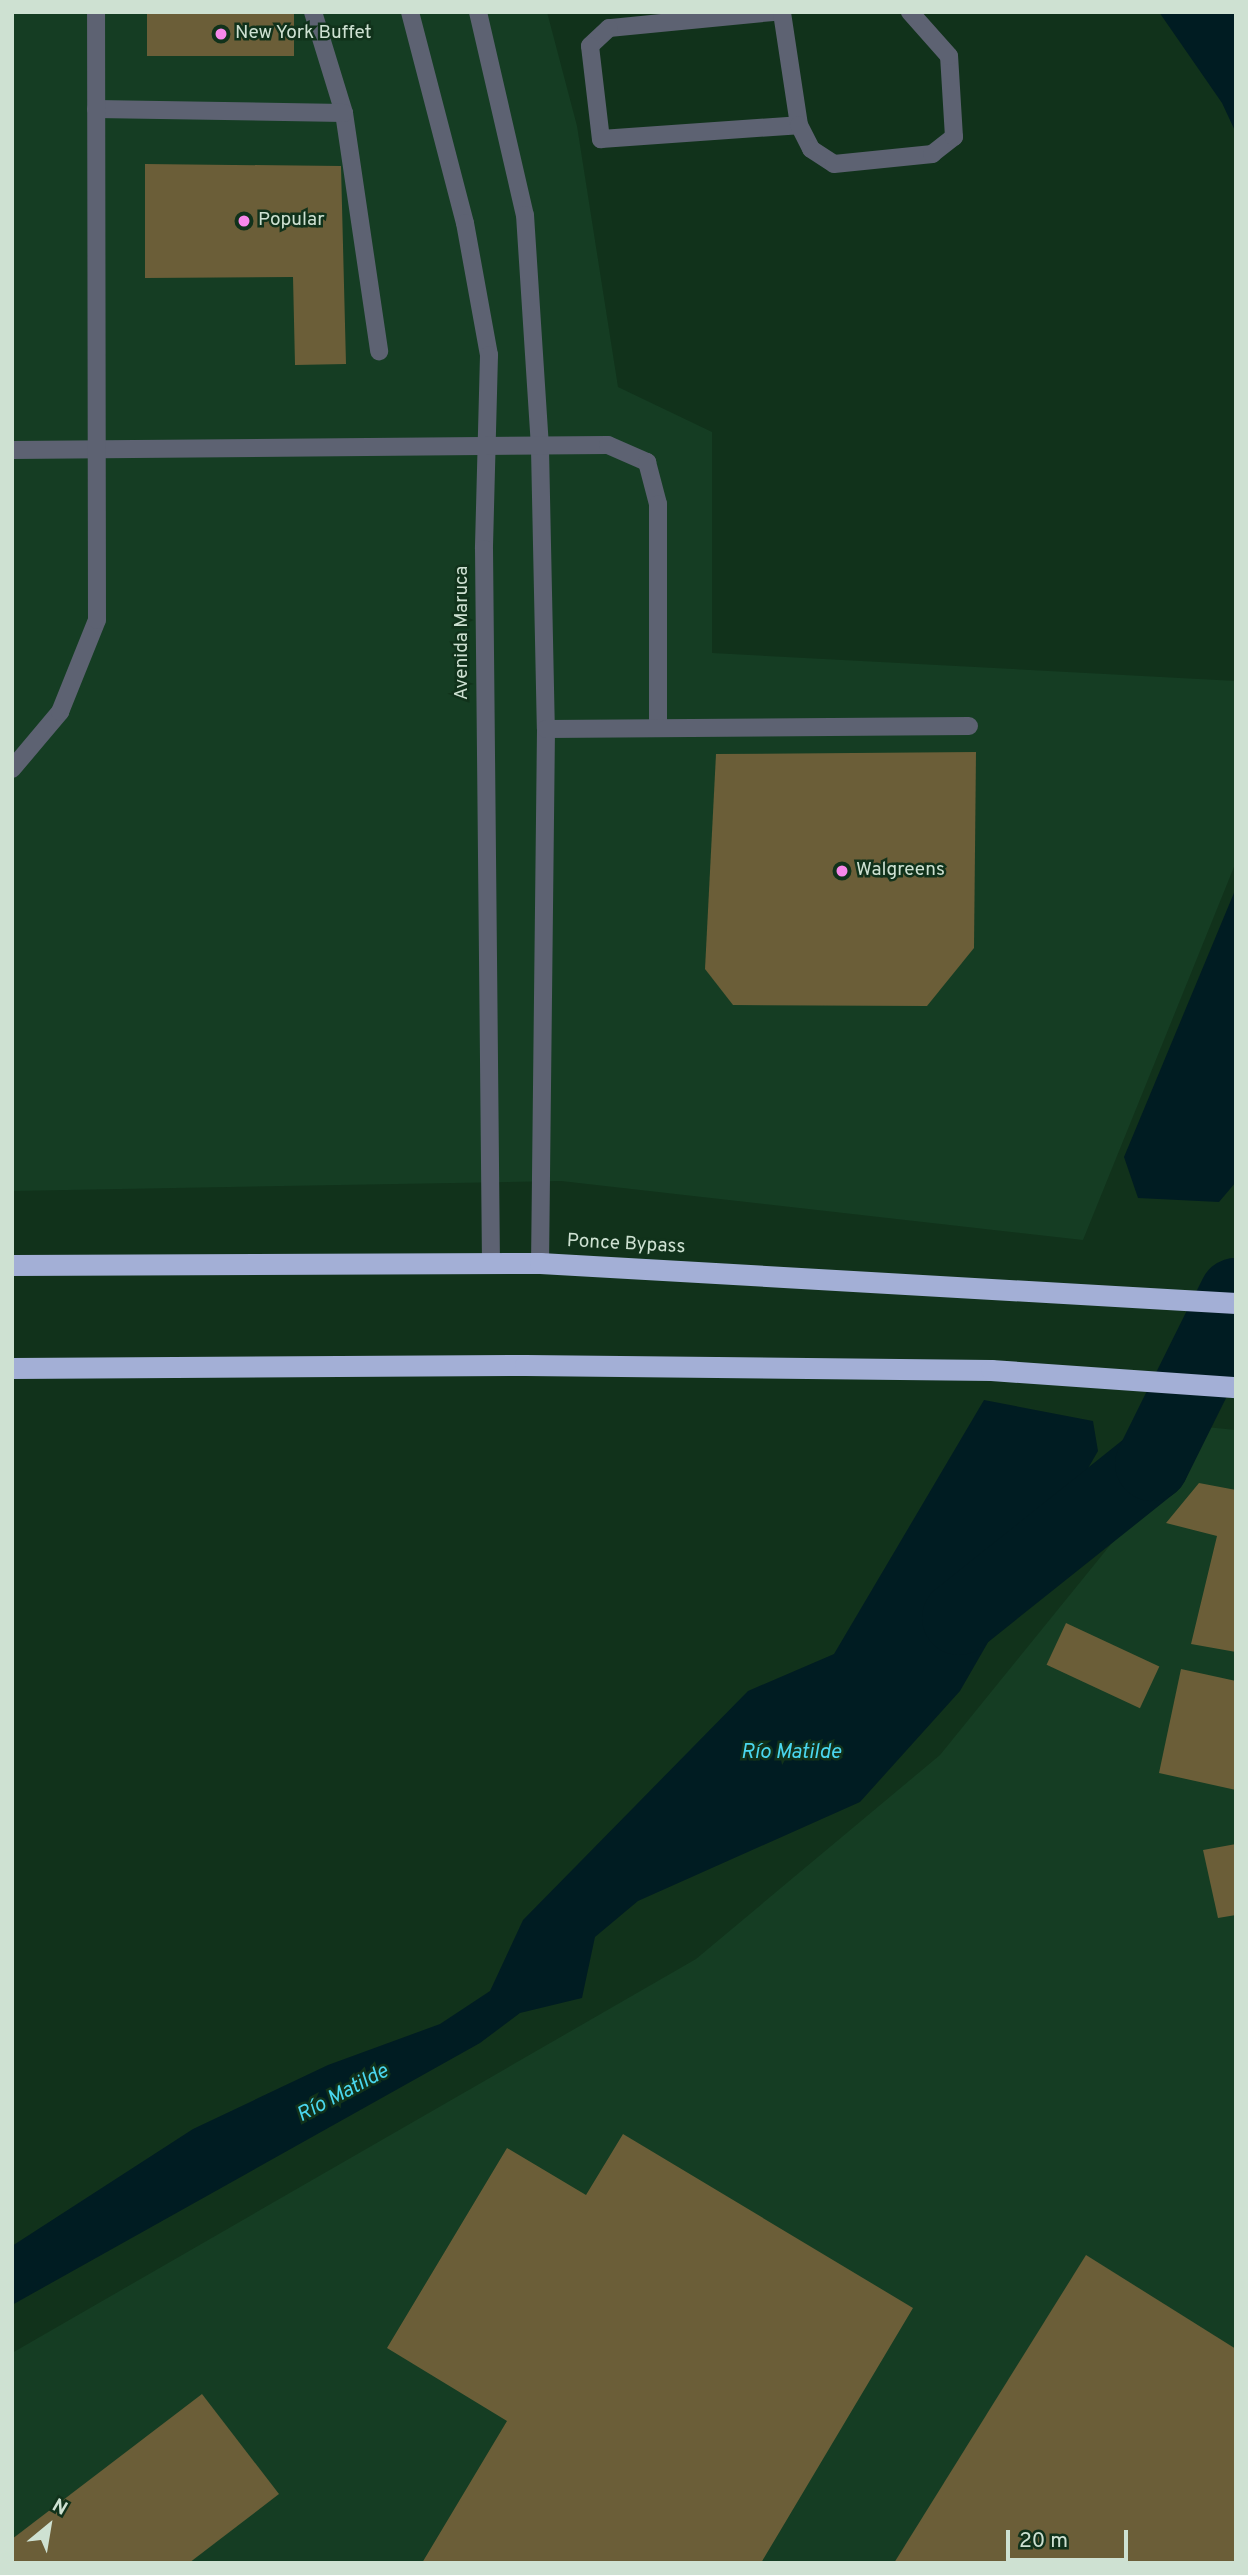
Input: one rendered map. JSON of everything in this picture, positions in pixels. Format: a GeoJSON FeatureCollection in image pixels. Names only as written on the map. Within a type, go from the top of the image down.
{"type":"FeatureCollection","features":[{"type":"Feature","properties":{"kind":"highway","name":"Ponce Bypass"},"geometry":{"type":"LineString","coordinates":[[12,1265],[540,1263],[1236,1303]]}},
{"type":"Feature","properties":{"kind":"highway"},"geometry":{"type":"LineString","coordinates":[[12,1368],[526,1365],[991,1370],[1236,1387]]}},
{"type":"Feature","properties":{"kind":"street"},"geometry":{"type":"LineString","coordinates":[[12,769],[60,712],[97,620],[96,12]]}},
{"type":"Feature","properties":{"kind":"street"},"geometry":{"type":"LineString","coordinates":[[313,12],[344,113],[379,351]]}},
{"type":"Feature","properties":{"kind":"street","name":"Avenida Maruca"},"geometry":{"type":"LineString","coordinates":[[410,12],[465,223],[489,355],[486,449],[486,1144],[491,1262]]}},
{"type":"Feature","properties":{"kind":"street"},"geometry":{"type":"LineString","coordinates":[[478,12],[525,215],[540,449],[546,729],[540,1263]]}},
{"type":"Feature","properties":{"kind":"street"},"geometry":{"type":"LineString","coordinates":[[773,12],[609,28],[590,46],[601,139],[799,125]]}},
{"type":"Feature","properties":{"kind":"street"},"geometry":{"type":"LineString","coordinates":[[782,12],[799,125],[811,149],[834,164],[932,154],[954,136],[948,56],[910,12]]}},
{"type":"Feature","properties":{"kind":"street"},"geometry":{"type":"LineString","coordinates":[[96,109],[344,113]]}},
{"type":"Feature","properties":{"kind":"street"},"geometry":{"type":"LineString","coordinates":[[12,450],[540,449],[608,445],[647,462],[658,504],[658,727]]}},
{"type":"Feature","properties":{"kind":"street"},"geometry":{"type":"LineString","coordinates":[[546,729],[970,726]]}},
{"type":"Feature","properties":{"kind":"shaded area"},"geometry":{"type":"Polygon","coordinates":[[[12,12],[547,12],[577,126],[618,387],[712,432],[712,653],[1236,681],[1236,862],[1083,1240],[561,1181],[12,1191],[12,12]]]}},
{"type":"Feature","properties":{"kind":"shaded area"},"geometry":{"type":"Polygon","coordinates":[[[1206,1427],[1236,1430],[1236,2563],[12,2563],[12,2353],[696,1959],[940,1755],[1206,1427]]]}},
{"type":"Feature","properties":{"kind":"water"},"geometry":{"type":"Polygon","coordinates":[[[1159,12],[1236,12],[1236,133],[1222,103],[1159,12]]]}},
{"type":"Feature","properties":{"kind":"water"},"geometry":{"type":"Polygon","coordinates":[[[1236,888],[1236,1182],[1219,1202],[1138,1198],[1124,1157],[1236,888]]]}},
{"type":"Feature","properties":{"kind":"water","name":"Río Matilde"},"geometry":{"type":"Polygon","coordinates":[[[984,1400],[1093,1421],[1098,1451],[960,1691],[860,1802],[638,1901],[595,1937],[582,1998],[520,2013],[480,2043],[12,2305],[12,2246],[193,2129],[328,2065],[440,2024],[490,1991],[523,1920],[748,1691],[834,1654],[984,1400]]]}},
{"type":"Feature","properties":{"kind":"building","name":"New York Buffet"},"geometry":{"type":"Polygon","coordinates":[[[147,12],[294,12],[294,56],[147,56],[147,12]]]}},
{"type":"Feature","properties":{"kind":"building","name":"Popular"},"geometry":{"type":"Polygon","coordinates":[[[145,164],[341,166],[346,364],[295,365],[293,277],[145,278],[145,164]]]}},
{"type":"Feature","properties":{"kind":"building"},"geometry":{"type":"Polygon","coordinates":[[[976,752],[974,948],[927,1006],[733,1005],[705,969],[716,754],[976,752]]]}},
{"type":"Feature","properties":{"kind":"building"},"geometry":{"type":"Polygon","coordinates":[[[1199,1483],[1236,1490],[1236,1652],[1191,1644],[1217,1536],[1166,1523],[1199,1483]]]}},
{"type":"Feature","properties":{"kind":"building"},"geometry":{"type":"Polygon","coordinates":[[[1066,1623],[1159,1667],[1140,1708],[1047,1665],[1066,1623]]]}},
{"type":"Feature","properties":{"kind":"building"},"geometry":{"type":"Polygon","coordinates":[[[1181,1669],[1236,1681],[1236,1790],[1159,1773],[1181,1669]]]}},
{"type":"Feature","properties":{"kind":"building"},"geometry":{"type":"Polygon","coordinates":[[[1236,1844],[1236,1915],[1218,1918],[1203,1850],[1236,1844]]]}},
{"type":"Feature","properties":{"kind":"building"},"geometry":{"type":"Polygon","coordinates":[[[623,2134],[913,2308],[761,2563],[422,2563],[507,2421],[387,2348],[507,2148],[586,2195],[623,2134]]]}},
{"type":"Feature","properties":{"kind":"building"},"geometry":{"type":"Polygon","coordinates":[[[1086,2255],[1236,2349],[1236,2563],[894,2563],[1086,2255]]]}},
{"type":"Feature","properties":{"kind":"building"},"geometry":{"type":"Polygon","coordinates":[[[202,2394],[279,2494],[189,2563],[12,2563],[12,2539],[202,2394]]]}},
{"type":"Feature","properties":{"kind":"waterway","name":"Río Matilde"},"geometry":{"type":"LineString","coordinates":[[959,1618],[1152,1464],[1236,1295]]}},
{"type":"Feature","properties":{"kind":"place","name":"New York Buffet"},"geometry":{"type":"Point","coordinates":[221,34]}},
{"type":"Feature","properties":{"kind":"place","name":"Popular"},"geometry":{"type":"Point","coordinates":[244,221]}},
{"type":"Feature","properties":{"kind":"place","name":"Walgreens"},"geometry":{"type":"Point","coordinates":[842,871]}}]}
